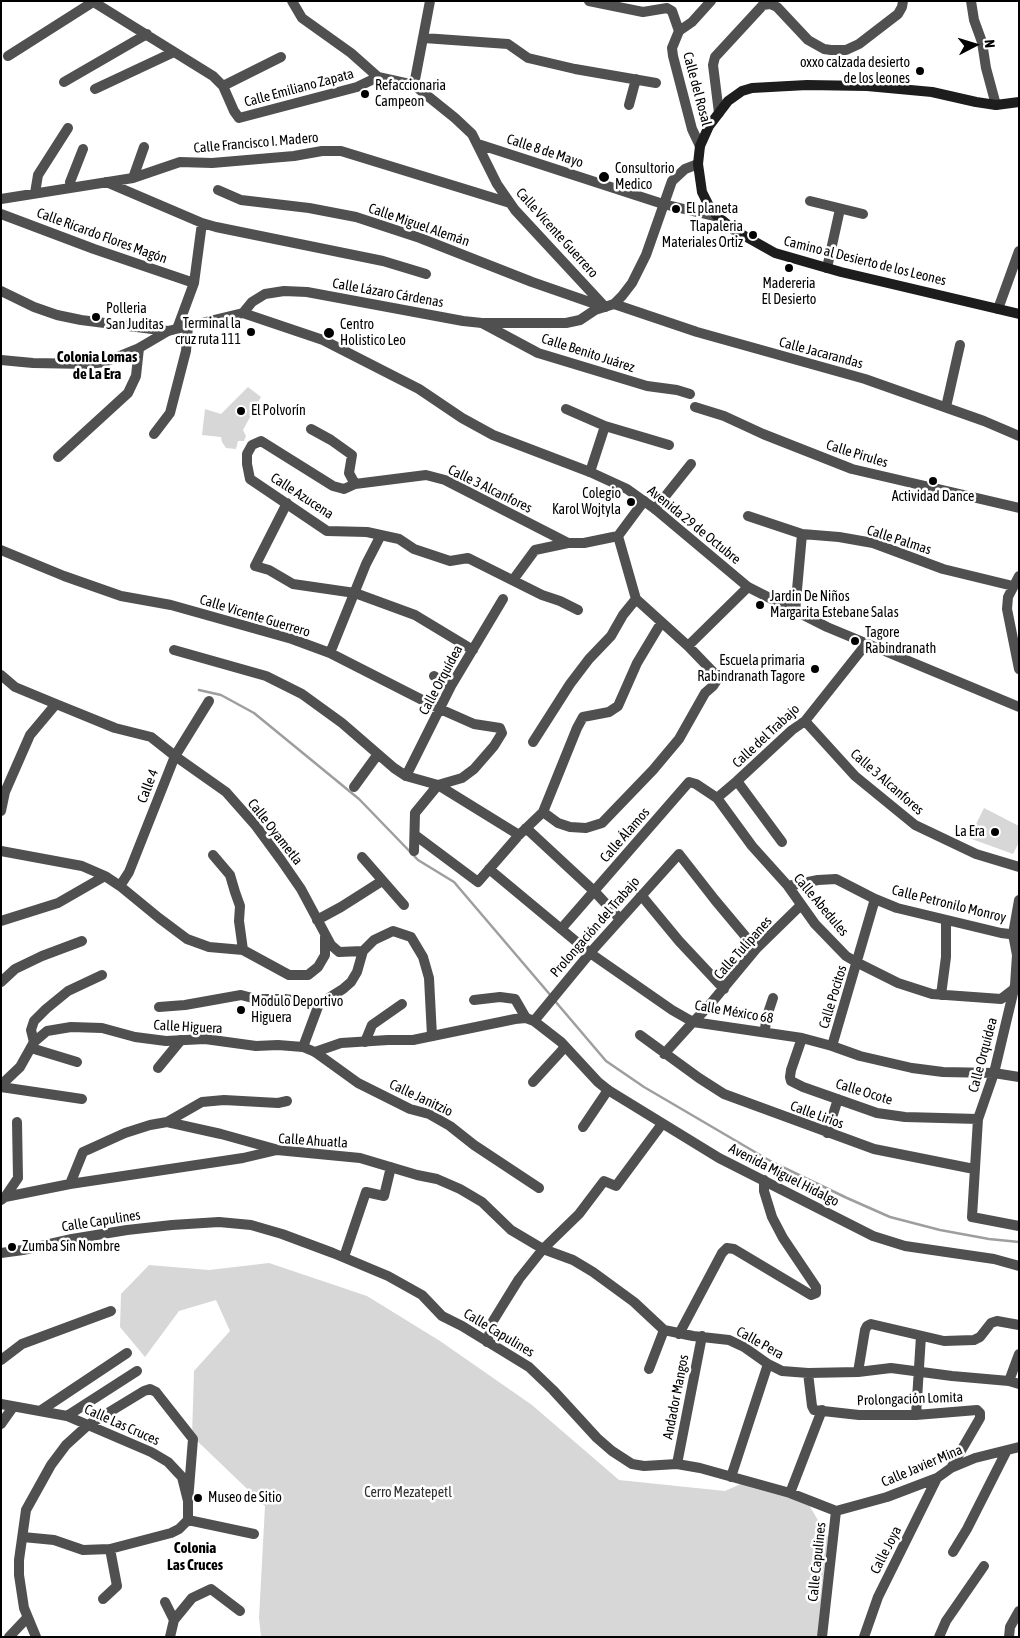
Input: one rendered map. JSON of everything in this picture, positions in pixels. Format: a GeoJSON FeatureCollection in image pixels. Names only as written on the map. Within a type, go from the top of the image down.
{"type":"FeatureCollection","features":[{"type":"Feature","properties":{"kind":"main road","name":"Camino al Desierto de los Leones"},"geometry":{"type":"LineString","coordinates":[[1019,102],[996,104],[976,102],[932,92],[867,86],[807,85],[752,88],[734,96],[708,126],[700,146],[698,164],[702,192],[708,206],[734,230],[775,253],[887,284],[918,289],[1019,314]]}},
{"type":"Feature","properties":{"kind":"street"},"geometry":{"type":"LineString","coordinates":[[292,1],[302,18],[351,53],[378,77],[414,86],[430,1]]}},
{"type":"Feature","properties":{"kind":"street"},"geometry":{"type":"LineString","coordinates":[[589,1],[643,12],[668,8],[672,11],[679,32],[692,22],[711,1]]}},
{"type":"Feature","properties":{"kind":"street"},"geometry":{"type":"LineString","coordinates":[[718,113],[713,65],[715,57],[763,5],[770,4],[776,7],[808,40],[824,49],[846,50],[859,44],[898,14],[902,8],[903,1]]}},
{"type":"Feature","properties":{"kind":"street"},"geometry":{"type":"LineString","coordinates":[[971,1],[974,20],[982,42],[986,68],[996,104]]}},
{"type":"Feature","properties":{"kind":"street"},"geometry":{"type":"LineString","coordinates":[[8,56],[92,2]]}},
{"type":"Feature","properties":{"kind":"street","name":"Calle Emiliano Zapata"},"geometry":{"type":"LineString","coordinates":[[92,2],[213,76],[223,86],[239,118],[357,87],[378,77]]}},
{"type":"Feature","properties":{"kind":"street","name":"Calle del Rosal"},"geometry":{"type":"LineString","coordinates":[[679,32],[672,48],[673,56],[692,130],[700,146]]}},
{"type":"Feature","properties":{"kind":"street"},"geometry":{"type":"LineString","coordinates":[[64,82],[147,34]]}},
{"type":"Feature","properties":{"kind":"street"},"geometry":{"type":"LineString","coordinates":[[424,38],[508,44],[528,58],[575,69],[656,83]]}},
{"type":"Feature","properties":{"kind":"street"},"geometry":{"type":"LineString","coordinates":[[95,90],[174,52]]}},
{"type":"Feature","properties":{"kind":"street"},"geometry":{"type":"LineString","coordinates":[[223,86],[281,57]]}},
{"type":"Feature","properties":{"kind":"street"},"geometry":{"type":"LineString","coordinates":[[629,105],[636,79]]}},
{"type":"Feature","properties":{"kind":"street","name":"Calle Vicente Guerrero"},"geometry":{"type":"LineString","coordinates":[[414,86],[472,134],[497,184],[510,203],[610,305]]}},
{"type":"Feature","properties":{"kind":"street"},"geometry":{"type":"LineString","coordinates":[[35,193],[38,175],[68,128]]}},
{"type":"Feature","properties":{"kind":"street","name":"Calle 8 de Mayo"},"geometry":{"type":"LineString","coordinates":[[478,144],[663,204],[718,217]]}},
{"type":"Feature","properties":{"kind":"street"},"geometry":{"type":"LineString","coordinates":[[133,178],[144,147]]}},
{"type":"Feature","properties":{"kind":"street"},"geometry":{"type":"LineString","coordinates":[[72,187],[70,182],[83,149]]}},
{"type":"Feature","properties":{"kind":"street","name":"Calle Francisco I. Madero"},"geometry":{"type":"LineString","coordinates":[[1,199],[133,178],[180,162],[212,163],[294,156],[322,151],[341,151],[510,203]]}},
{"type":"Feature","properties":{"kind":"street","name":"Calle Lázaro Cárdenas"},"geometry":{"type":"LineString","coordinates":[[1,360],[33,363],[88,364],[106,362],[173,330],[243,313],[252,302],[265,294],[284,291],[307,292],[482,323],[566,323],[580,320],[595,310],[610,305],[632,283],[646,255],[672,181],[685,169],[698,164]]}},
{"type":"Feature","properties":{"kind":"street"},"geometry":{"type":"LineString","coordinates":[[106,182],[202,223],[383,261],[426,274]]}},
{"type":"Feature","properties":{"kind":"street","name":"Calle Miguel Alemán"},"geometry":{"type":"LineString","coordinates":[[218,190],[241,200],[309,208],[356,218],[420,238],[532,282],[610,305]]}},
{"type":"Feature","properties":{"kind":"street"},"geometry":{"type":"LineString","coordinates":[[810,201],[863,214]]}},
{"type":"Feature","properties":{"kind":"street"},"geometry":{"type":"LineString","coordinates":[[828,268],[840,209]]}},
{"type":"Feature","properties":{"kind":"street","name":"Calle Ricardo Flores Magón"},"geometry":{"type":"LineString","coordinates":[[1,214],[94,249],[194,283]]}},
{"type":"Feature","properties":{"kind":"street"},"geometry":{"type":"LineString","coordinates":[[1,291],[34,307],[57,315],[81,320],[173,330],[194,283],[202,223]]}},
{"type":"Feature","properties":{"kind":"street"},"geometry":{"type":"LineString","coordinates":[[998,308],[1019,251]]}},
{"type":"Feature","properties":{"kind":"street","name":"Calle Jacarandas"},"geometry":{"type":"LineString","coordinates":[[610,305],[697,332],[865,379],[984,421],[1019,436]]}},
{"type":"Feature","properties":{"kind":"street","name":"Avenida 29 de Octubre"},"geometry":{"type":"LineString","coordinates":[[243,313],[323,340],[419,389],[462,418],[493,435],[590,472],[627,490],[644,500],[748,588],[795,612],[1019,708]]}},
{"type":"Feature","properties":{"kind":"street","name":"Calle Benito Juárez"},"geometry":{"type":"LineString","coordinates":[[482,323],[538,353],[647,386],[677,390],[690,394]]}},
{"type":"Feature","properties":{"kind":"street"},"geometry":{"type":"LineString","coordinates":[[154,434],[170,413],[186,351],[188,326]]}},
{"type":"Feature","properties":{"kind":"street"},"geometry":{"type":"LineString","coordinates":[[946,407],[960,344]]}},
{"type":"Feature","properties":{"kind":"street"},"geometry":{"type":"LineString","coordinates":[[58,456],[128,393],[136,376],[138,348]]}},
{"type":"Feature","properties":{"kind":"street","name":"Calle Pirules"},"geometry":{"type":"LineString","coordinates":[[695,407],[724,416],[852,470],[1019,508]]}},
{"type":"Feature","properties":{"kind":"street"},"geometry":{"type":"LineString","coordinates":[[566,409],[605,426],[669,445]]}},
{"type":"Feature","properties":{"kind":"street"},"geometry":{"type":"LineString","coordinates":[[590,472],[605,426]]}},
{"type":"Feature","properties":{"kind":"street"},"geometry":{"type":"LineString","coordinates":[[312,429],[331,440],[352,456],[349,473],[355,484]]}},
{"type":"Feature","properties":{"kind":"street","name":"Calle 3 Alcanfores"},"geometry":{"type":"LineString","coordinates":[[260,441],[333,486],[344,489],[355,484],[426,475],[445,480],[568,543]]}},
{"type":"Feature","properties":{"kind":"street","name":"Calle Azucena"},"geometry":{"type":"LineString","coordinates":[[260,441],[252,445],[247,454],[250,479],[327,531],[367,532],[399,539],[414,549],[450,561],[468,558],[542,596],[560,601],[578,610]]}},
{"type":"Feature","properties":{"kind":"street"},"geometry":{"type":"LineString","coordinates":[[655,509],[691,464]]}},
{"type":"Feature","properties":{"kind":"street"},"geometry":{"type":"LineString","coordinates":[[513,580],[535,550],[618,536],[644,500]]}},
{"type":"Feature","properties":{"kind":"street"},"geometry":{"type":"LineString","coordinates":[[287,503],[255,566],[269,570],[293,584],[355,593],[415,615],[473,650]]}},
{"type":"Feature","properties":{"kind":"street","name":"Calle Palmas"},"geometry":{"type":"LineString","coordinates":[[748,516],[802,534],[839,537],[873,543],[943,569],[1013,586]]}},
{"type":"Feature","properties":{"kind":"street"},"geometry":{"type":"LineString","coordinates":[[795,612],[802,534]]}},
{"type":"Feature","properties":{"kind":"street"},"geometry":{"type":"LineString","coordinates":[[330,653],[366,564],[381,536]]}},
{"type":"Feature","properties":{"kind":"street"},"geometry":{"type":"LineString","coordinates":[[543,812],[558,823],[570,828],[586,828],[602,823],[653,770],[679,739],[705,693],[717,680],[716,675],[688,646],[636,599],[618,536]]}},
{"type":"Feature","properties":{"kind":"street","name":"Calle Vicente Guerrero"},"geometry":{"type":"LineString","coordinates":[[1,550],[28,562],[121,596],[170,605],[292,639],[330,653],[440,709],[474,724],[500,728],[502,733],[494,746],[474,769],[462,778],[438,785]]}},
{"type":"Feature","properties":{"kind":"street"},"geometry":{"type":"LineString","coordinates":[[1019,576],[1008,597],[1007,609],[1019,669]]}},
{"type":"Feature","properties":{"kind":"street"},"geometry":{"type":"LineString","coordinates":[[688,646],[748,588]]}},
{"type":"Feature","properties":{"kind":"street","name":"Calle Orquídea"},"geometry":{"type":"LineString","coordinates":[[406,776],[451,686],[503,599]]}},
{"type":"Feature","properties":{"kind":"street"},"geometry":{"type":"LineString","coordinates":[[533,742],[570,684],[610,636],[636,599]]}},
{"type":"Feature","properties":{"kind":"street"},"geometry":{"type":"LineString","coordinates":[[415,835],[478,882],[522,832],[543,812],[583,717],[609,712],[618,706],[637,663],[661,623]]}},
{"type":"Feature","properties":{"kind":"street","name":"Calle del Trabajo"},"geometry":{"type":"LineString","coordinates":[[717,798],[738,781],[792,730],[805,721],[867,643]]}},
{"type":"Feature","properties":{"kind":"street"},"geometry":{"type":"LineString","coordinates":[[174,650],[266,676],[302,694],[342,723],[406,776],[438,785],[522,832],[595,892],[620,919]]}},
{"type":"Feature","properties":{"kind":"street","name":"Calle Oyametla"},"geometry":{"type":"LineString","coordinates":[[1,675],[14,687],[115,728],[151,736],[175,756],[226,792],[256,826],[301,889],[331,946],[340,952],[363,951]]}},
{"type":"Feature","properties":{"kind":"street"},"geometry":{"type":"LineString","coordinates":[[434,676],[451,686]]}},
{"type":"Feature","properties":{"kind":"street","name":"Calle 4"},"geometry":{"type":"LineString","coordinates":[[120,886],[129,872],[175,756],[209,701]]}},
{"type":"Feature","properties":{"kind":"street"},"geometry":{"type":"LineString","coordinates":[[1,810],[5,792],[30,735],[56,704]]}},
{"type":"Feature","properties":{"kind":"street","name":"Calle 3 Alcanfores"},"geometry":{"type":"LineString","coordinates":[[805,721],[855,776],[915,825],[976,854],[1019,866]]}},
{"type":"Feature","properties":{"kind":"street"},"geometry":{"type":"LineString","coordinates":[[354,787],[378,754]]}},
{"type":"Feature","properties":{"kind":"street"},"geometry":{"type":"LineString","coordinates":[[738,781],[782,842]]}},
{"type":"Feature","properties":{"kind":"street","name":"Calle Álamos"},"geometry":{"type":"LineString","coordinates":[[561,930],[689,782],[696,784],[717,798]]}},
{"type":"Feature","properties":{"kind":"street"},"geometry":{"type":"LineString","coordinates":[[414,851],[415,813],[438,785]]}},
{"type":"Feature","properties":{"kind":"street","name":"Calle Abedules"},"geometry":{"type":"LineString","coordinates":[[717,798],[752,846],[788,886],[815,924],[846,956],[898,983],[941,995],[1001,999],[1016,989]]}},
{"type":"Feature","properties":{"kind":"street"},"geometry":{"type":"LineString","coordinates":[[1,851],[82,866],[105,876],[120,886],[187,939],[209,947],[243,950],[289,976],[308,975],[318,966],[325,955],[324,933]]}},
{"type":"Feature","properties":{"kind":"street","name":"Prolongación del Trabajo"},"geometry":{"type":"LineString","coordinates":[[530,1019],[547,1006],[590,953],[680,854],[756,949]]}},
{"type":"Feature","properties":{"kind":"street"},"geometry":{"type":"LineString","coordinates":[[213,855],[230,875],[240,906],[238,921],[243,950]]}},
{"type":"Feature","properties":{"kind":"street"},"geometry":{"type":"LineString","coordinates":[[362,857],[404,905]]}},
{"type":"Feature","properties":{"kind":"street","name":"Calle México 68"},"geometry":{"type":"LineString","coordinates":[[489,869],[590,953],[672,1010],[693,1022],[765,1031],[802,1038],[860,1056],[912,1068],[1019,1077]]}},
{"type":"Feature","properties":{"kind":"street"},"geometry":{"type":"LineString","coordinates":[[1,921],[58,904],[105,876]]}},
{"type":"Feature","properties":{"kind":"street","name":"Calle Petronilo Monroy"},"geometry":{"type":"LineString","coordinates":[[788,886],[818,880],[836,879],[896,908],[1001,933],[1016,934]]}},
{"type":"Feature","properties":{"kind":"street"},"geometry":{"type":"LineString","coordinates":[[317,920],[382,881]]}},
{"type":"Feature","properties":{"kind":"street"},"geometry":{"type":"LineString","coordinates":[[641,895],[657,916],[724,989]]}},
{"type":"Feature","properties":{"kind":"street","name":"Calle Pocitos"},"geometry":{"type":"LineString","coordinates":[[832,1046],[858,963],[875,899]]}},
{"type":"Feature","properties":{"kind":"street","name":"Calle Orquídea"},"geometry":{"type":"LineString","coordinates":[[1019,900],[1016,934],[1018,955],[1016,989],[994,1074],[978,1119],[972,1217],[1019,1226]]}},
{"type":"Feature","properties":{"kind":"street","name":"Calle Tulipanes"},"geometry":{"type":"LineString","coordinates":[[664,1054],[724,989],[756,949],[801,905]]}},
{"type":"Feature","properties":{"kind":"street"},"geometry":{"type":"LineString","coordinates":[[941,995],[946,957],[946,920]]}},
{"type":"Feature","properties":{"kind":"street"},"geometry":{"type":"LineString","coordinates":[[159,1007],[185,1005],[241,995],[256,999],[285,999],[319,1004],[338,993],[351,982],[357,972],[363,951],[374,940],[392,931],[411,937],[423,957],[428,978],[432,1036]]}},
{"type":"Feature","properties":{"kind":"street"},"geometry":{"type":"LineString","coordinates":[[1,982],[15,969],[42,956],[82,941]]}},
{"type":"Feature","properties":{"kind":"street"},"geometry":{"type":"LineString","coordinates":[[77,1062],[32,1045],[31,1030],[34,1021],[68,991],[102,975]]}},
{"type":"Feature","properties":{"kind":"street"},"geometry":{"type":"LineString","coordinates":[[474,1000],[500,997],[515,1000],[530,1019],[565,1047],[532,1082]]}},
{"type":"Feature","properties":{"kind":"street"},"geometry":{"type":"LineString","coordinates":[[765,1031],[766,1019],[774,998]]}},
{"type":"Feature","properties":{"kind":"street"},"geometry":{"type":"LineString","coordinates":[[303,1046],[319,1004]]}},
{"type":"Feature","properties":{"kind":"street"},"geometry":{"type":"LineString","coordinates":[[365,1042],[372,1026],[402,1004]]}},
{"type":"Feature","properties":{"kind":"street"},"geometry":{"type":"LineString","coordinates":[[315,1052],[341,1043],[413,1040],[515,1019],[530,1019]]}},
{"type":"Feature","properties":{"kind":"street","name":"Calle Higuera"},"geometry":{"type":"LineString","coordinates":[[1,1086],[20,1067],[32,1045],[48,1031],[71,1027],[102,1028],[135,1037],[166,1041],[205,1039],[256,1046],[303,1046],[315,1052]]}},
{"type":"Feature","properties":{"kind":"street","name":"Calle Lirios"},"geometry":{"type":"LineString","coordinates":[[640,1035],[664,1054],[724,1094],[826,1133],[874,1149],[974,1169]]}},
{"type":"Feature","properties":{"kind":"street","name":"Calle Ocote"},"geometry":{"type":"LineString","coordinates":[[802,1038],[791,1070],[791,1081],[803,1087],[876,1113],[905,1117],[978,1119]]}},
{"type":"Feature","properties":{"kind":"street"},"geometry":{"type":"LineString","coordinates":[[158,1068],[181,1040]]}},
{"type":"Feature","properties":{"kind":"street","name":"Avenida Miguel Hidalgo"},"geometry":{"type":"LineString","coordinates":[[565,1047],[608,1090],[662,1124],[719,1158],[873,1236],[890,1242],[994,1259],[1019,1266]]}},
{"type":"Feature","properties":{"kind":"street","name":"Calle Janitzio"},"geometry":{"type":"LineString","coordinates":[[315,1052],[358,1083],[410,1109],[428,1114],[450,1126],[474,1145],[539,1188]]}},
{"type":"Feature","properties":{"kind":"street"},"geometry":{"type":"LineString","coordinates":[[1,1086],[82,1099]]}},
{"type":"Feature","properties":{"kind":"street"},"geometry":{"type":"LineString","coordinates":[[583,1127],[608,1090]]}},
{"type":"Feature","properties":{"kind":"street"},"geometry":{"type":"LineString","coordinates":[[826,1133],[838,1099]]}},
{"type":"Feature","properties":{"kind":"street"},"geometry":{"type":"LineString","coordinates":[[70,1184],[83,1152],[125,1133],[167,1122],[202,1102],[224,1100],[278,1103],[287,1101]]}},
{"type":"Feature","properties":{"kind":"street"},"geometry":{"type":"LineString","coordinates":[[3,1199],[18,1178],[17,1122]]}},
{"type":"Feature","properties":{"kind":"street"},"geometry":{"type":"LineString","coordinates":[[167,1122],[222,1134],[277,1150]]}},
{"type":"Feature","properties":{"kind":"street"},"geometry":{"type":"LineString","coordinates":[[487,1342],[493,1321],[500,1308],[519,1279],[543,1249],[579,1214],[604,1181],[616,1186],[662,1124]]}},
{"type":"Feature","properties":{"kind":"street","name":"Calle Ahuatla"},"geometry":{"type":"LineString","coordinates":[[3,1199],[70,1184],[243,1158],[277,1150],[360,1158],[416,1176],[437,1179],[460,1189],[482,1202],[511,1230],[543,1249]]}},
{"type":"Feature","properties":{"kind":"street"},"geometry":{"type":"LineString","coordinates":[[344,1257],[366,1192],[384,1196],[391,1167]]}},
{"type":"Feature","properties":{"kind":"street"},"geometry":{"type":"LineString","coordinates":[[679,1334],[722,1253],[727,1248],[734,1248],[811,1295],[816,1293],[816,1287],[783,1238],[772,1216],[764,1191],[764,1180]]}},
{"type":"Feature","properties":{"kind":"street","name":"Calle Capulines"},"geometry":{"type":"LineString","coordinates":[[1,1252],[23,1250],[72,1239],[127,1230],[219,1222],[252,1225],[267,1229],[344,1257],[388,1276],[422,1295],[442,1316],[529,1367],[597,1438],[632,1464],[644,1466],[677,1464],[700,1468],[790,1493],[836,1511],[822,1637]]}},
{"type":"Feature","properties":{"kind":"street","name":"Calle Pera"},"geometry":{"type":"LineString","coordinates":[[543,1249],[573,1260],[594,1272],[634,1302],[664,1330],[679,1334],[729,1340],[744,1347],[768,1364],[782,1371],[808,1373],[858,1372],[891,1368],[1014,1382]]}},
{"type":"Feature","properties":{"kind":"street"},"geometry":{"type":"LineString","coordinates":[[1,1360],[22,1344],[111,1311]]}},
{"type":"Feature","properties":{"kind":"street"},"geometry":{"type":"LineString","coordinates":[[858,1372],[865,1330],[871,1324],[944,1341],[974,1340],[980,1337],[991,1323],[997,1321],[1019,1325]]}},
{"type":"Feature","properties":{"kind":"street"},"geometry":{"type":"LineString","coordinates":[[649,1369],[664,1330]]}},
{"type":"Feature","properties":{"kind":"street","name":"Andador Mangos"},"geometry":{"type":"LineString","coordinates":[[677,1464],[702,1336]]}},
{"type":"Feature","properties":{"kind":"street"},"geometry":{"type":"LineString","coordinates":[[916,1415],[920,1336]]}},
{"type":"Feature","properties":{"kind":"street"},"geometry":{"type":"LineString","coordinates":[[40,1411],[128,1353]]}},
{"type":"Feature","properties":{"kind":"street"},"geometry":{"type":"LineString","coordinates":[[1014,1382],[1019,1354]]}},
{"type":"Feature","properties":{"kind":"street"},"geometry":{"type":"LineString","coordinates":[[731,1477],[768,1364]]}},
{"type":"Feature","properties":{"kind":"street"},"geometry":{"type":"LineString","coordinates":[[67,1416],[137,1371]]}},
{"type":"Feature","properties":{"kind":"street"},"geometry":{"type":"LineString","coordinates":[[790,1493],[822,1410],[812,1408],[808,1373]]}},
{"type":"Feature","properties":{"kind":"street"},"geometry":{"type":"LineString","coordinates":[[36,1637],[27,1618],[19,1575],[19,1560],[24,1537],[26,1510],[66,1444],[88,1425],[150,1389],[156,1392],[193,1439],[188,1500]]}},
{"type":"Feature","properties":{"kind":"street","name":"Calle Las Cruces"},"geometry":{"type":"LineString","coordinates":[[1,1404],[67,1416],[151,1452],[168,1462],[182,1477],[188,1500],[188,1520]]}},
{"type":"Feature","properties":{"kind":"street"},"geometry":{"type":"LineString","coordinates":[[1,1424],[13,1407]]}},
{"type":"Feature","properties":{"kind":"street","name":"Prolongación Lomita"},"geometry":{"type":"LineString","coordinates":[[822,1410],[860,1416],[916,1415],[977,1410],[980,1413],[980,1418],[952,1468]]}},
{"type":"Feature","properties":{"kind":"street","name":"Calle Javier Mina"},"geometry":{"type":"LineString","coordinates":[[836,1511],[887,1497],[937,1478],[952,1468],[976,1458],[1006,1452],[1019,1447]]}},
{"type":"Feature","properties":{"kind":"street"},"geometry":{"type":"LineString","coordinates":[[953,1552],[967,1529],[1006,1452]]}},
{"type":"Feature","properties":{"kind":"street","name":"Calle Joya"},"geometry":{"type":"LineString","coordinates":[[864,1637],[878,1597],[937,1478]]}},
{"type":"Feature","properties":{"kind":"street"},"geometry":{"type":"LineString","coordinates":[[24,1537],[54,1540],[84,1550],[110,1549],[171,1532],[179,1529],[188,1520],[254,1534]]}},
{"type":"Feature","properties":{"kind":"street"},"geometry":{"type":"LineString","coordinates":[[103,1599],[117,1586],[110,1549]]}},
{"type":"Feature","properties":{"kind":"street"},"geometry":{"type":"LineString","coordinates":[[939,1637],[946,1620],[984,1566]]}},
{"type":"Feature","properties":{"kind":"street"},"geometry":{"type":"LineString","coordinates":[[170,1637],[174,1620],[192,1598],[211,1589],[240,1611]]}},
{"type":"Feature","properties":{"kind":"street"},"geometry":{"type":"LineString","coordinates":[[165,1602],[174,1620]]}},
{"type":"Feature","properties":{"kind":"street"},"geometry":{"type":"LineString","coordinates":[[1009,1637],[1010,1627],[1019,1611]]}},
{"type":"Feature","properties":{"kind":"street"},"geometry":{"type":"LineString","coordinates":[[9,1637],[27,1618]]}},
{"type":"Feature","properties":{"kind":"green space","name":"El Polvorín"},"geometry":{"type":"Polygon","coordinates":[[[248,387],[261,397],[243,430],[246,436],[244,441],[238,441],[236,449],[226,448],[221,437],[202,435],[205,409],[221,414],[248,387]]]}},
{"type":"Feature","properties":{"kind":"green space","name":"La Era"},"geometry":{"type":"Polygon","coordinates":[[[984,808],[1019,826],[1019,842],[1013,854],[969,838],[984,808]]]}},
{"type":"Feature","properties":{"kind":"green space","name":"Cerro Mezatepetl"},"geometry":{"type":"Polygon","coordinates":[[[269,1263],[367,1296],[440,1341],[532,1405],[619,1480],[725,1491],[743,1483],[806,1500],[828,1537],[820,1637],[261,1637],[259,1618],[265,1506],[192,1436],[194,1371],[230,1331],[216,1300],[179,1311],[145,1357],[120,1327],[121,1294],[149,1265],[209,1270],[269,1263]]]}},
{"type":"Feature","properties":{"kind":"waterway"},"geometry":{"type":"LineString","coordinates":[[199,690],[221,695],[254,713],[359,799],[418,860],[454,882],[552,997]]}},
{"type":"Feature","properties":{"kind":"waterway"},"geometry":{"type":"LineString","coordinates":[[555,1001],[606,1061],[644,1087],[772,1162],[890,1217],[940,1230],[989,1239],[1019,1242]]}},
{"type":"Feature","properties":{"kind":"place","name":"oxxo calzada desierto de los leones"},"geometry":{"type":"Point","coordinates":[920,71]}},
{"type":"Feature","properties":{"kind":"place","name":"Refaccionaria Campeon"},"geometry":{"type":"Point","coordinates":[365,94]}},
{"type":"Feature","properties":{"kind":"place","name":"Consultorio Medico"},"geometry":{"type":"Point","coordinates":[604,177]}},
{"type":"Feature","properties":{"kind":"place","name":"El planeta"},"geometry":{"type":"Point","coordinates":[676,209]}},
{"type":"Feature","properties":{"kind":"place","name":"Tlapaleria Materiales Ortiz"},"geometry":{"type":"Point","coordinates":[753,235]}},
{"type":"Feature","properties":{"kind":"place","name":"Madereria El Desierto"},"geometry":{"type":"Point","coordinates":[789,268]}},
{"type":"Feature","properties":{"kind":"place","name":"Polleria San Juditas"},"geometry":{"type":"Point","coordinates":[96,317]}},
{"type":"Feature","properties":{"kind":"place","name":"Terminal la cruz ruta 111"},"geometry":{"type":"Point","coordinates":[251,332]}},
{"type":"Feature","properties":{"kind":"place","name":"Centro Holistico Leo"},"geometry":{"type":"Point","coordinates":[329,333]}},
{"type":"Feature","properties":{"kind":"place","name":"El Polvorín"},"geometry":{"type":"Point","coordinates":[241,411]}},
{"type":"Feature","properties":{"kind":"place","name":"Actividad Dance"},"geometry":{"type":"Point","coordinates":[933,481]}},
{"type":"Feature","properties":{"kind":"place","name":"Colegio Karol Wojtyla"},"geometry":{"type":"Point","coordinates":[631,502]}},
{"type":"Feature","properties":{"kind":"place","name":"Jardin De Niños Margarita Estebane Salas"},"geometry":{"type":"Point","coordinates":[760,605]}},
{"type":"Feature","properties":{"kind":"place","name":"Tagore Rabindranath"},"geometry":{"type":"Point","coordinates":[855,641]}},
{"type":"Feature","properties":{"kind":"place","name":"Escuela primaria Rabindranath Tagore"},"geometry":{"type":"Point","coordinates":[815,669]}},
{"type":"Feature","properties":{"kind":"place","name":"La Era"},"geometry":{"type":"Point","coordinates":[995,832]}},
{"type":"Feature","properties":{"kind":"place","name":"Modulo Deportivo Higuera"},"geometry":{"type":"Point","coordinates":[241,1010]}},
{"type":"Feature","properties":{"kind":"place","name":"Zumba Sin Nombre"},"geometry":{"type":"Point","coordinates":[12,1247]}},
{"type":"Feature","properties":{"kind":"place","name":"Museo de Sitio"},"geometry":{"type":"Point","coordinates":[198,1498]}},
{"type":"Feature","properties":{"kind":"district","name":"Colonia Lomas de La Era"},"geometry":{"type":"Point","coordinates":[97,366]}},
{"type":"Feature","properties":{"kind":"district","name":"Colonia Las Cruces"},"geometry":{"type":"Point","coordinates":[195,1556]}}]}
